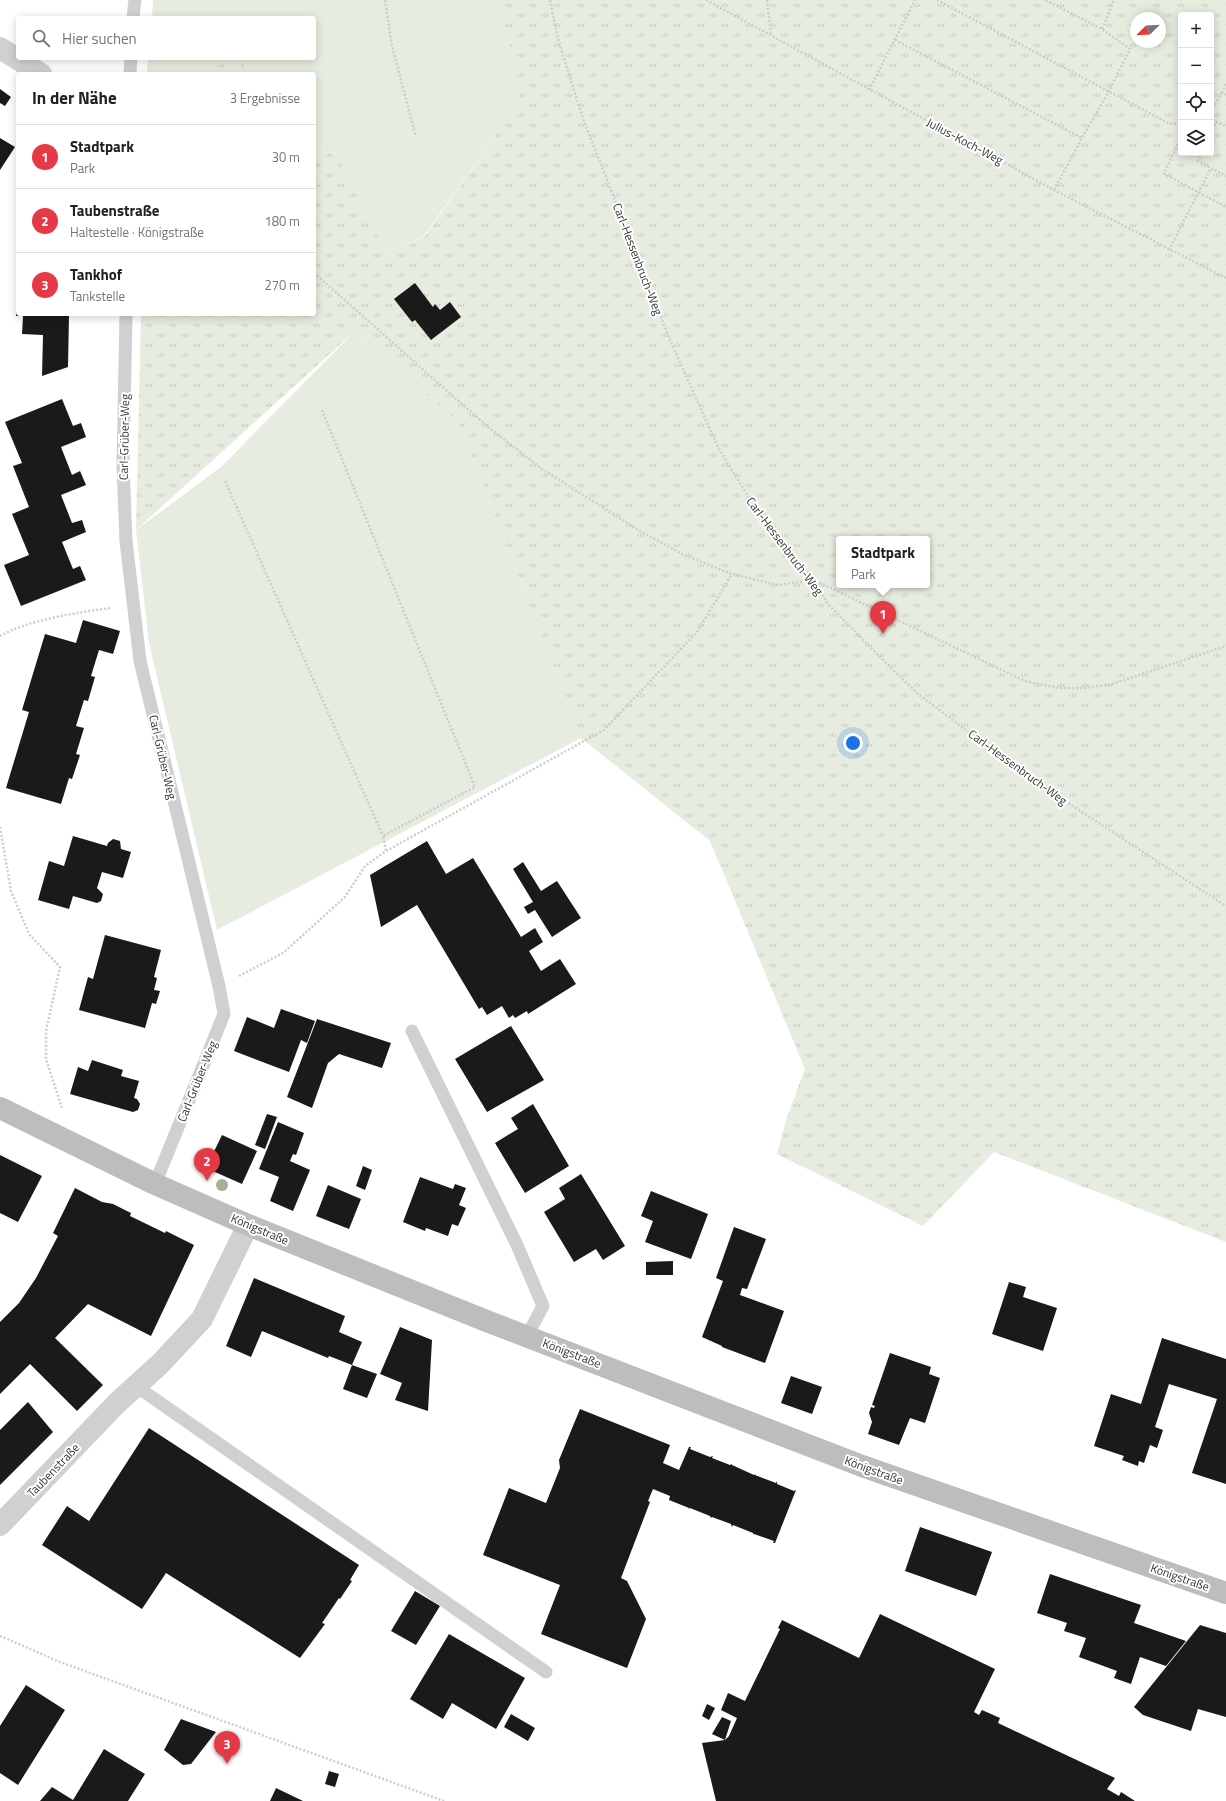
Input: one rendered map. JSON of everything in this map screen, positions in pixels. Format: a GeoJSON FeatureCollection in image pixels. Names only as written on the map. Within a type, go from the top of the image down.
{"type":"FeatureCollection","features":[{"type":"Feature","properties":{"kind":"main road","name":"Königstraße"},"geometry":{"type":"LineString","coordinates":[[0,1108],[155,1184],[248,1225],[527,1336],[862,1466],[1226,1593]]}},
{"type":"Feature","properties":{"kind":"street"},"geometry":{"type":"LineString","coordinates":[[0,48],[16,58]]}},
{"type":"Feature","properties":{"kind":"street"},"geometry":{"type":"LineString","coordinates":[[19,60],[38,72]]}},
{"type":"Feature","properties":{"kind":"street","name":"Taubenstraße"},"geometry":{"type":"LineString","coordinates":[[0,1525],[117,1402],[183,1341],[202,1319],[248,1225]]}},
{"type":"Feature","properties":{"kind":"lane"},"geometry":{"type":"LineString","coordinates":[[133,16],[135,0]]}},
{"type":"Feature","properties":{"kind":"lane"},"geometry":{"type":"LineString","coordinates":[[130,72],[131,60]]}},
{"type":"Feature","properties":{"kind":"lane","name":"Carl-Grüber-Weg"},"geometry":{"type":"LineString","coordinates":[[126,316],[123,466],[126,541],[140,661],[219,986],[224,1014],[155,1184]]}},
{"type":"Feature","properties":{"kind":"lane","name":"Königstraße"},"geometry":{"type":"LineString","coordinates":[[412,1031],[517,1245],[543,1306],[527,1336]]}},
{"type":"Feature","properties":{"kind":"lane"},"geometry":{"type":"LineString","coordinates":[[136,1386],[546,1672]]}},
{"type":"Feature","properties":{"kind":"path"},"geometry":{"type":"LineString","coordinates":[[385,0],[392,46],[416,137]]}},
{"type":"Feature","properties":{"kind":"path","name":"Carl-Hessenbruch-Weg"},"geometry":{"type":"LineString","coordinates":[[550,0],[558,39],[583,119],[670,340],[718,447],[752,503],[784,548],[814,580],[828,604],[918,694],[1028,777],[1226,906]]}},
{"type":"Feature","properties":{"kind":"path","name":"Julius-Koch-Weg"},"geometry":{"type":"LineString","coordinates":[[706,0],[771,34],[869,90],[1054,190],[1226,278]]}},
{"type":"Feature","properties":{"kind":"path"},"geometry":{"type":"LineString","coordinates":[[767,0],[771,34]]}},
{"type":"Feature","properties":{"kind":"path"},"geometry":{"type":"LineString","coordinates":[[869,90],[915,0]]}},
{"type":"Feature","properties":{"kind":"path"},"geometry":{"type":"LineString","coordinates":[[937,0],[1170,124],[1178,123]]}},
{"type":"Feature","properties":{"kind":"path"},"geometry":{"type":"LineString","coordinates":[[1045,0],[1102,29],[1130,49],[1109,91],[1054,190]]}},
{"type":"Feature","properties":{"kind":"path"},"geometry":{"type":"LineString","coordinates":[[1102,29],[1114,0]]}},
{"type":"Feature","properties":{"kind":"path"},"geometry":{"type":"LineString","coordinates":[[895,40],[1082,138]]}},
{"type":"Feature","properties":{"kind":"path"},"geometry":{"type":"LineString","coordinates":[[1214,104],[1222,93],[1226,84]]}},
{"type":"Feature","properties":{"kind":"path"},"geometry":{"type":"LineString","coordinates":[[1222,93],[1226,95]]}},
{"type":"Feature","properties":{"kind":"path"},"geometry":{"type":"LineString","coordinates":[[1214,126],[1216,122],[1226,126]]}},
{"type":"Feature","properties":{"kind":"path"},"geometry":{"type":"LineString","coordinates":[[1178,144],[1164,174],[1226,207]]}},
{"type":"Feature","properties":{"kind":"path"},"geometry":{"type":"LineString","coordinates":[[1200,156],[1198,161],[1226,176]]}},
{"type":"Feature","properties":{"kind":"path"},"geometry":{"type":"LineString","coordinates":[[1170,250],[1211,168]]}},
{"type":"Feature","properties":{"kind":"path"},"geometry":{"type":"LineString","coordinates":[[316,275],[488,427],[542,469],[640,531],[684,555],[732,574],[778,585],[814,580],[1026,681],[1059,688],[1084,688],[1112,684],[1226,646]]}},
{"type":"Feature","properties":{"kind":"path"},"geometry":{"type":"LineString","coordinates":[[322,410],[474,787],[383,836]]}},
{"type":"Feature","properties":{"kind":"path"},"geometry":{"type":"LineString","coordinates":[[224,481],[383,836],[386,851]]}},
{"type":"Feature","properties":{"kind":"path"},"geometry":{"type":"LineString","coordinates":[[219,986],[283,953],[345,897],[365,866],[386,851],[604,730],[697,632],[732,574]]}},
{"type":"Feature","properties":{"kind":"path"},"geometry":{"type":"LineString","coordinates":[[0,636],[8,632],[60,617],[82,612],[134,605]]}},
{"type":"Feature","properties":{"kind":"path"},"geometry":{"type":"LineString","coordinates":[[0,827],[11,891],[29,934],[60,966],[46,1031],[46,1059],[73,1145]]}},
{"type":"Feature","properties":{"kind":"path"},"geometry":{"type":"LineString","coordinates":[[0,1636],[60,1662],[444,1801]]}},
{"type":"Feature","properties":{"kind":"green space"},"geometry":{"type":"Polygon","coordinates":[[[153,0],[500,0],[521,93],[509,116],[424,236],[386,253],[336,153],[316,151],[316,72],[246,72],[243,60],[316,60],[316,16],[152,16],[153,0]]]}},
{"type":"Feature","properties":{"kind":"green space"},"geometry":{"type":"Polygon","coordinates":[[[500,0],[1226,0],[1226,1242],[994,1152],[923,1226],[777,1154],[787,1117],[805,1069],[710,841],[581,738],[458,422],[354,332],[136,530],[141,316],[316,316],[316,151],[336,153],[386,253],[425,236],[509,116],[520,93],[500,0]]]}},
{"type":"Feature","properties":{"kind":"green space"},"geometry":{"type":"Polygon","coordinates":[[[148,60],[236,60],[196,72],[147,72],[148,60]]]}},
{"type":"Feature","properties":{"kind":"green space"},"geometry":{"type":"Polygon","coordinates":[[[236,60],[243,60],[246,72],[196,72],[236,60]]]}},
{"type":"Feature","properties":{"kind":"green space"},"geometry":{"type":"Polygon","coordinates":[[[354,332],[458,422],[581,738],[217,930],[149,643],[136,530],[221,467],[354,332]]]}},
{"type":"Feature","properties":{"kind":"building"},"geometry":{"type":"Polygon","coordinates":[[[0,89],[11,97],[5,106],[0,103],[0,89]]]}},
{"type":"Feature","properties":{"kind":"building"},"geometry":{"type":"Polygon","coordinates":[[[0,138],[15,147],[0,170],[0,138]]]}},
{"type":"Feature","properties":{"kind":"building"},"geometry":{"type":"Polygon","coordinates":[[[415,283],[433,307],[435,304],[440,310],[450,302],[461,317],[431,340],[415,320],[412,322],[394,299],[415,283]]]}},
{"type":"Feature","properties":{"kind":"building"},"geometry":{"type":"Polygon","coordinates":[[[23,316],[69,316],[68,367],[42,376],[43,335],[22,334],[23,316]]]}},
{"type":"Feature","properties":{"kind":"building"},"geometry":{"type":"Polygon","coordinates":[[[62,399],[73,426],[81,423],[86,437],[61,447],[72,475],[80,471],[86,485],[61,495],[72,523],[82,520],[86,532],[62,542],[73,569],[80,566],[86,580],[21,606],[4,565],[29,555],[12,514],[29,507],[13,466],[22,463],[5,422],[62,399]]]}},
{"type":"Feature","properties":{"kind":"building"},"geometry":{"type":"Polygon","coordinates":[[[83,620],[120,631],[113,654],[99,650],[91,676],[95,677],[88,701],[84,700],[76,726],[84,728],[76,754],[80,755],[72,779],[69,778],[61,804],[6,788],[29,712],[22,710],[45,634],[76,643],[83,620]]]}},
{"type":"Feature","properties":{"kind":"building"},"geometry":{"type":"Polygon","coordinates":[[[73,836],[107,846],[113,839],[120,841],[121,849],[131,852],[123,878],[102,872],[97,888],[103,894],[101,901],[97,903],[73,896],[69,909],[38,900],[49,861],[64,866],[73,836]]]}},
{"type":"Feature","properties":{"kind":"building"},"geometry":{"type":"Polygon","coordinates":[[[427,841],[446,874],[473,858],[521,937],[535,928],[543,942],[529,951],[541,971],[560,959],[576,984],[528,1014],[527,1011],[515,1018],[513,1015],[509,1018],[502,1006],[487,1015],[482,1007],[479,1009],[417,905],[381,927],[370,875],[427,841]]]}},
{"type":"Feature","properties":{"kind":"building"},"geometry":{"type":"Polygon","coordinates":[[[523,862],[541,891],[557,881],[581,918],[552,937],[535,910],[528,914],[524,907],[533,902],[513,869],[523,862]]]}},
{"type":"Feature","properties":{"kind":"building"},"geometry":{"type":"Polygon","coordinates":[[[105,935],[161,950],[154,977],[157,978],[154,990],[160,991],[156,1004],[152,1003],[145,1028],[79,1010],[88,977],[93,979],[105,935]]]}},
{"type":"Feature","properties":{"kind":"building"},"geometry":{"type":"Polygon","coordinates":[[[281,1009],[315,1021],[307,1043],[301,1040],[289,1072],[234,1051],[247,1017],[274,1028],[281,1009]]]}},
{"type":"Feature","properties":{"kind":"building"},"geometry":{"type":"Polygon","coordinates":[[[317,1019],[391,1043],[382,1068],[339,1054],[328,1063],[312,1108],[287,1097],[317,1019]]]}},
{"type":"Feature","properties":{"kind":"building"},"geometry":{"type":"Polygon","coordinates":[[[511,1026],[544,1080],[487,1112],[455,1059],[511,1026]]]}},
{"type":"Feature","properties":{"kind":"building"},"geometry":{"type":"Polygon","coordinates":[[[92,1060],[123,1070],[121,1076],[139,1081],[134,1098],[137,1099],[140,1104],[138,1110],[133,1112],[70,1094],[78,1067],[88,1071],[92,1060]]]}},
{"type":"Feature","properties":{"kind":"building"},"geometry":{"type":"Polygon","coordinates":[[[533,1104],[569,1166],[525,1193],[495,1143],[518,1129],[511,1118],[533,1104]]]}},
{"type":"Feature","properties":{"kind":"building"},"geometry":{"type":"Polygon","coordinates":[[[267,1114],[277,1117],[265,1149],[255,1145],[267,1114]]]}},
{"type":"Feature","properties":{"kind":"building"},"geometry":{"type":"Polygon","coordinates":[[[278,1122],[304,1133],[296,1155],[293,1154],[290,1161],[310,1170],[293,1211],[270,1201],[279,1177],[259,1169],[278,1122]]]}},
{"type":"Feature","properties":{"kind":"building"},"geometry":{"type":"Polygon","coordinates":[[[222,1135],[257,1151],[242,1184],[206,1168],[222,1135]]]}},
{"type":"Feature","properties":{"kind":"building"},"geometry":{"type":"Polygon","coordinates":[[[0,1155],[42,1176],[18,1222],[0,1213],[0,1155]]]}},
{"type":"Feature","properties":{"kind":"building"},"geometry":{"type":"Polygon","coordinates":[[[363,1166],[372,1170],[365,1190],[356,1186],[363,1166]]]}},
{"type":"Feature","properties":{"kind":"building"},"geometry":{"type":"Polygon","coordinates":[[[581,1174],[625,1246],[603,1260],[596,1249],[574,1262],[544,1212],[565,1199],[559,1188],[581,1174]]]}},
{"type":"Feature","properties":{"kind":"building"},"geometry":{"type":"Polygon","coordinates":[[[420,1177],[453,1189],[455,1184],[466,1188],[459,1205],[466,1208],[458,1226],[452,1224],[448,1236],[426,1228],[425,1231],[403,1222],[420,1177]]]}},
{"type":"Feature","properties":{"kind":"building"},"geometry":{"type":"Polygon","coordinates":[[[328,1185],[361,1199],[349,1229],[316,1216],[328,1185]]]}},
{"type":"Feature","properties":{"kind":"building"},"geometry":{"type":"Polygon","coordinates":[[[75,1188],[102,1202],[113,1204],[131,1213],[130,1216],[194,1245],[151,1336],[88,1304],[55,1338],[103,1385],[77,1411],[30,1364],[0,1394],[0,1322],[19,1303],[36,1278],[58,1236],[53,1233],[75,1188]]]}},
{"type":"Feature","properties":{"kind":"building"},"geometry":{"type":"Polygon","coordinates":[[[651,1191],[708,1214],[691,1259],[645,1242],[653,1221],[641,1216],[651,1191]]]}},
{"type":"Feature","properties":{"kind":"building"},"geometry":{"type":"Polygon","coordinates":[[[734,1227],[766,1239],[747,1289],[742,1288],[740,1295],[784,1311],[765,1363],[722,1347],[702,1337],[723,1281],[716,1278],[734,1227]]]}},
{"type":"Feature","properties":{"kind":"building"},"geometry":{"type":"Polygon","coordinates":[[[673,1261],[673,1275],[646,1275],[646,1262],[673,1261]]]}},
{"type":"Feature","properties":{"kind":"building"},"geometry":{"type":"Polygon","coordinates":[[[254,1278],[345,1316],[339,1332],[362,1342],[352,1365],[329,1356],[328,1358],[262,1331],[251,1357],[226,1346],[254,1278]]]}},
{"type":"Feature","properties":{"kind":"building"},"geometry":{"type":"Polygon","coordinates":[[[1009,1282],[1026,1287],[1023,1297],[1057,1308],[1043,1351],[992,1334],[1009,1282]]]}},
{"type":"Feature","properties":{"kind":"building"},"geometry":{"type":"Polygon","coordinates":[[[400,1327],[432,1340],[428,1411],[395,1400],[402,1383],[380,1374],[400,1327]]]}},
{"type":"Feature","properties":{"kind":"building"},"geometry":{"type":"Polygon","coordinates":[[[1162,1338],[1226,1359],[1226,1484],[1192,1473],[1217,1399],[1169,1384],[1155,1427],[1163,1430],[1157,1448],[1150,1445],[1144,1463],[1139,1461],[1138,1466],[1122,1460],[1124,1456],[1094,1446],[1111,1394],[1141,1404],[1162,1338]]]}},
{"type":"Feature","properties":{"kind":"building"},"geometry":{"type":"Polygon","coordinates":[[[890,1353],[931,1367],[929,1374],[940,1378],[925,1423],[910,1418],[899,1445],[868,1434],[872,1422],[869,1413],[871,1407],[874,1408],[875,1406],[872,1405],[890,1353]]]}},
{"type":"Feature","properties":{"kind":"building"},"geometry":{"type":"Polygon","coordinates":[[[352,1365],[377,1374],[367,1398],[343,1389],[352,1365]]]}},
{"type":"Feature","properties":{"kind":"building"},"geometry":{"type":"Polygon","coordinates":[[[791,1376],[822,1387],[812,1414],[781,1403],[791,1376]]]}},
{"type":"Feature","properties":{"kind":"building"},"geometry":{"type":"Polygon","coordinates":[[[28,1402],[53,1432],[0,1485],[0,1430],[28,1402]]]}},
{"type":"Feature","properties":{"kind":"building"},"geometry":{"type":"Polygon","coordinates":[[[580,1409],[670,1445],[663,1463],[679,1470],[689,1447],[691,1447],[690,1449],[710,1457],[713,1456],[712,1458],[730,1465],[732,1464],[754,1475],[756,1474],[755,1475],[776,1483],[777,1481],[777,1484],[794,1491],[796,1490],[775,1543],[773,1543],[774,1541],[754,1535],[753,1533],[733,1525],[732,1527],[731,1524],[712,1517],[711,1518],[710,1516],[690,1508],[688,1509],[689,1508],[669,1500],[670,1496],[653,1489],[648,1501],[650,1502],[621,1578],[627,1581],[646,1619],[627,1668],[541,1634],[560,1585],[483,1555],[509,1488],[546,1503],[560,1468],[559,1460],[580,1409]]]}},
{"type":"Feature","properties":{"kind":"building"},"geometry":{"type":"Polygon","coordinates":[[[149,1428],[359,1565],[350,1580],[352,1581],[322,1623],[325,1624],[300,1658],[166,1573],[142,1609],[42,1545],[67,1506],[89,1521],[149,1428]]]}},
{"type":"Feature","properties":{"kind":"building"},"geometry":{"type":"Polygon","coordinates":[[[920,1527],[992,1552],[976,1596],[905,1571],[920,1527]]]}},
{"type":"Feature","properties":{"kind":"building"},"geometry":{"type":"Polygon","coordinates":[[[1050,1574],[1141,1605],[1134,1623],[1186,1641],[1166,1666],[1140,1657],[1131,1684],[1114,1678],[1117,1671],[1079,1657],[1086,1638],[1064,1631],[1067,1623],[1037,1613],[1050,1574]]]}},
{"type":"Feature","properties":{"kind":"building"},"geometry":{"type":"Polygon","coordinates":[[[415,1591],[440,1606],[416,1645],[391,1631],[415,1591]]]}},
{"type":"Feature","properties":{"kind":"building"},"geometry":{"type":"Polygon","coordinates":[[[880,1614],[995,1669],[974,1712],[979,1715],[982,1710],[1000,1718],[998,1723],[1115,1778],[1107,1789],[1119,1796],[1121,1792],[1135,1801],[716,1801],[702,1743],[725,1740],[729,1736],[737,1718],[721,1710],[728,1693],[745,1701],[780,1629],[778,1628],[782,1620],[859,1658],[880,1614]]]}},
{"type":"Feature","properties":{"kind":"building"},"geometry":{"type":"Polygon","coordinates":[[[1200,1625],[1226,1633],[1226,1717],[1198,1709],[1191,1731],[1143,1715],[1134,1707],[1200,1625]]]}},
{"type":"Feature","properties":{"kind":"building"},"geometry":{"type":"Polygon","coordinates":[[[449,1634],[525,1678],[496,1729],[452,1703],[443,1719],[410,1699],[449,1634]]]}},
{"type":"Feature","properties":{"kind":"building"},"geometry":{"type":"Polygon","coordinates":[[[26,1685],[65,1710],[18,1785],[0,1773],[0,1726],[26,1685]]]}},
{"type":"Feature","properties":{"kind":"building"},"geometry":{"type":"Polygon","coordinates":[[[707,1704],[715,1708],[709,1720],[702,1716],[707,1704]]]}},
{"type":"Feature","properties":{"kind":"building"},"geometry":{"type":"Polygon","coordinates":[[[511,1714],[535,1728],[528,1741],[504,1727],[511,1714]]]}},
{"type":"Feature","properties":{"kind":"building"},"geometry":{"type":"Polygon","coordinates":[[[722,1717],[731,1721],[725,1740],[712,1734],[722,1717]]]}},
{"type":"Feature","properties":{"kind":"building"},"geometry":{"type":"Polygon","coordinates":[[[181,1719],[216,1732],[191,1764],[183,1765],[164,1750],[181,1719]]]}},
{"type":"Feature","properties":{"kind":"building"},"geometry":{"type":"Polygon","coordinates":[[[104,1749],[145,1774],[128,1801],[40,1801],[52,1787],[73,1800],[104,1749]]]}},
{"type":"Feature","properties":{"kind":"building"},"geometry":{"type":"Polygon","coordinates":[[[329,1771],[339,1774],[335,1787],[325,1784],[329,1771]]]}},
{"type":"Feature","properties":{"kind":"building"},"geometry":{"type":"Polygon","coordinates":[[[276,1788],[303,1801],[270,1801],[276,1788]]]}},
{"type":"Feature","properties":{"kind":"place","name":"Stadtpark"},"geometry":{"type":"Point","coordinates":[883,634]}},
{"type":"Feature","properties":{"kind":"place","name":"Taubenstraße"},"geometry":{"type":"Point","coordinates":[207,1181]}},
{"type":"Feature","properties":{"kind":"place","name":"Tankhof"},"geometry":{"type":"Point","coordinates":[227,1764]}}]}
